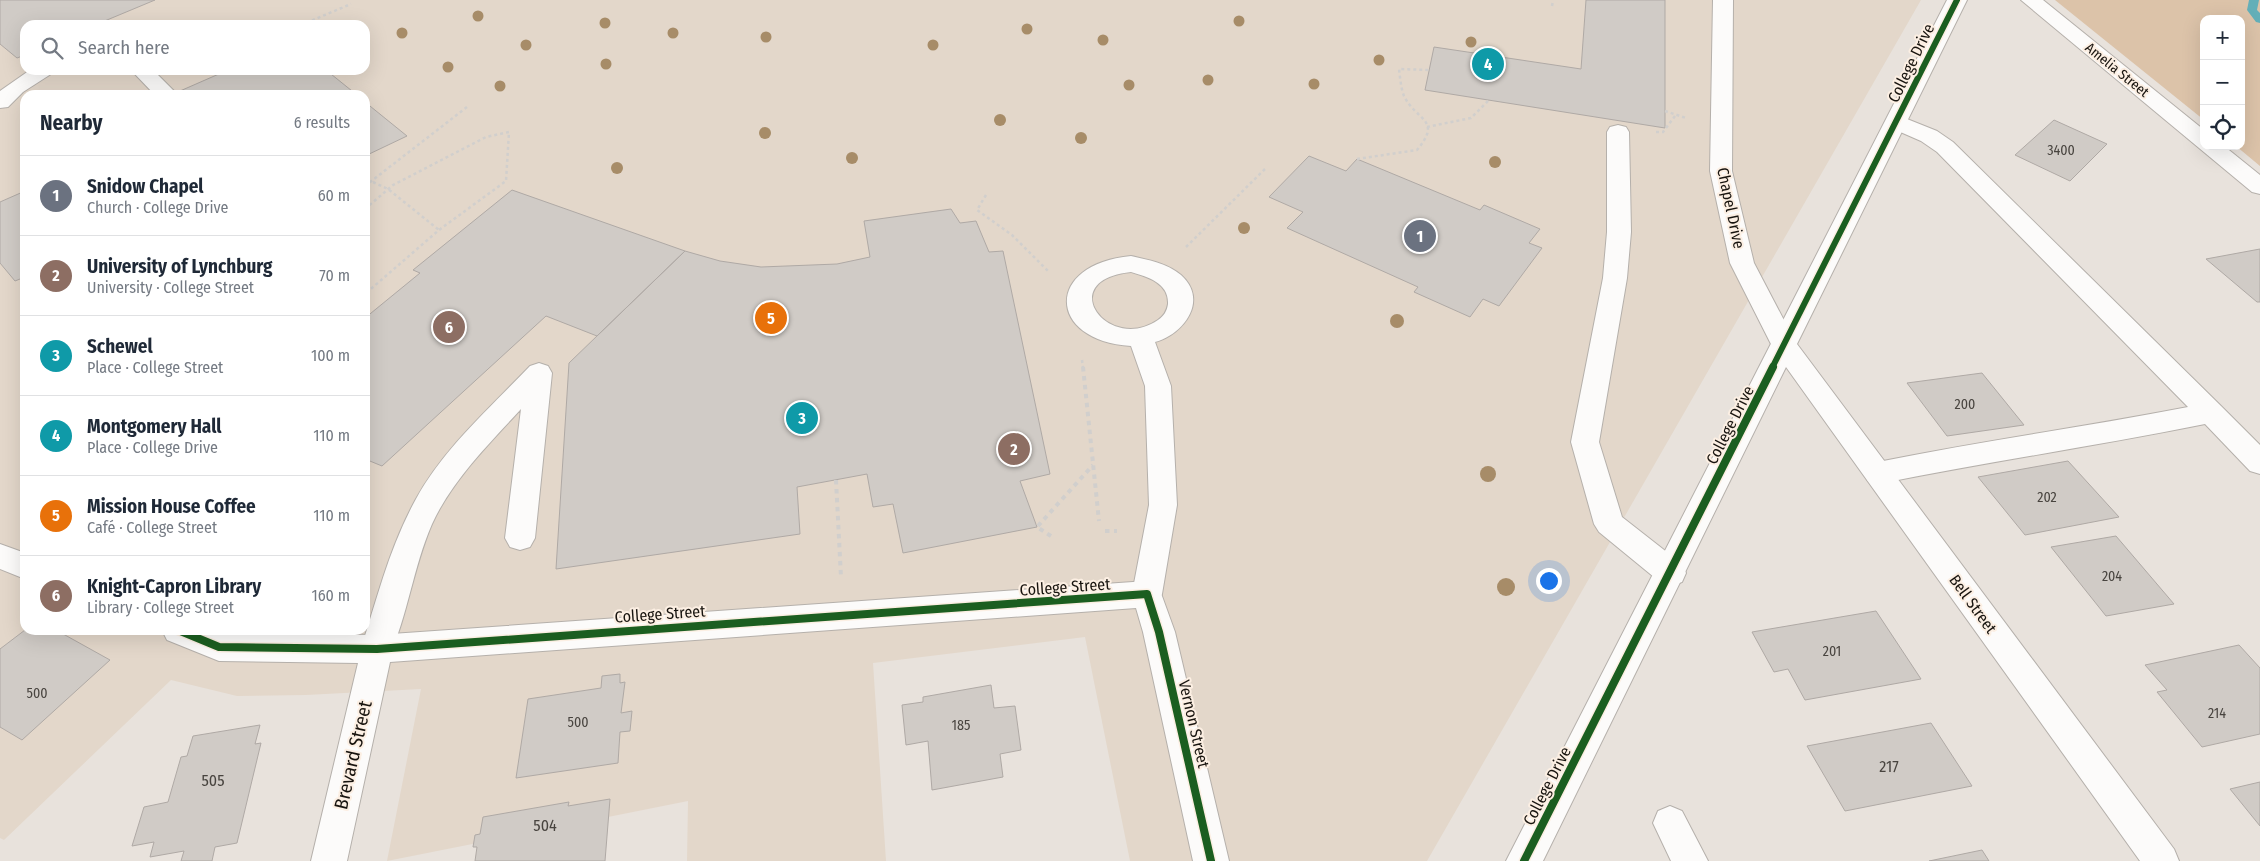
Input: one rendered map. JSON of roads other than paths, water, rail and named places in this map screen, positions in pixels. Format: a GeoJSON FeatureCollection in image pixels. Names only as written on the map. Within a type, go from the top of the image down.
{"type":"FeatureCollection","features":[{"type":"Feature","properties":{"kind":"street","name":"Chapel Drive"},"geometry":{"type":"LineString","coordinates":[[1723,0],[1721,171],[1742,263],[1785,347]]}},
{"type":"Feature","properties":{"kind":"street","name":"College Drive"},"geometry":{"type":"LineString","coordinates":[[1524,861],[1785,347],[1958,0]]}},
{"type":"Feature","properties":{"kind":"street","name":"Amelia Street"},"geometry":{"type":"LineString","coordinates":[[2031,0],[2200,138]]}},
{"type":"Feature","properties":{"kind":"street"},"geometry":{"type":"LineString","coordinates":[[0,102],[16,88],[36,75]]}},
{"type":"Feature","properties":{"kind":"street"},"geometry":{"type":"LineString","coordinates":[[147,75],[162,90]]}},
{"type":"Feature","properties":{"kind":"street"},"geometry":{"type":"LineString","coordinates":[[1897,122],[1929,136],[1945,148],[2260,463]]}},
{"type":"Feature","properties":{"kind":"street"},"geometry":{"type":"LineString","coordinates":[[1618,132],[1619,232],[1615,278],[1585,442],[1610,524],[1671,573]]}},
{"type":"Feature","properties":{"kind":"street"},"geometry":{"type":"LineString","coordinates":[[2215,150],[2260,187]]}},
{"type":"Feature","properties":{"kind":"street","name":"Vernon Street"},"geometry":{"type":"LineString","coordinates":[[1141,338],[1158,386],[1163,505],[1148,594],[1159,632],[1211,861]]}},
{"type":"Feature","properties":{"kind":"street","name":"Bell Street"},"geometry":{"type":"LineString","coordinates":[[1785,347],[2161,861]]}},
{"type":"Feature","properties":{"kind":"street","name":"Brevard Street"},"geometry":{"type":"LineString","coordinates":[[328,861],[377,649],[417,524],[436,491],[466,453],[538,373],[520,538]]}},
{"type":"Feature","properties":{"kind":"street"},"geometry":{"type":"LineString","coordinates":[[1878,473],[1982,452],[2112,432],[2211,413]]}},
{"type":"Feature","properties":{"kind":"street"},"geometry":{"type":"LineString","coordinates":[[0,556],[20,564]]}},
{"type":"Feature","properties":{"kind":"street","name":"College Street"},"geometry":{"type":"LineString","coordinates":[[190,635],[220,647],[377,649],[816,616],[1084,600],[1148,594]]}},
{"type":"Feature","properties":{"kind":"street"},"geometry":{"type":"LineString","coordinates":[[1670,823],[1690,861]]}},
{"type":"Feature","properties":{"kind":"waterway"},"geometry":{"type":"LineString","coordinates":[[2254,0],[2252,10],[2260,20]]}},
{"type":"Feature","properties":{"kind":"place","name":"Montgomery Hall"},"geometry":{"type":"Point","coordinates":[1488,64]}},
{"type":"Feature","properties":{"kind":"place","name":"Snidow Chapel"},"geometry":{"type":"Point","coordinates":[1420,236]}},
{"type":"Feature","properties":{"kind":"place","name":"Mission House Coffee"},"geometry":{"type":"Point","coordinates":[771,318]}},
{"type":"Feature","properties":{"kind":"place","name":"Knight-Capron Library"},"geometry":{"type":"Point","coordinates":[449,327]}},
{"type":"Feature","properties":{"kind":"place","name":"Schewel"},"geometry":{"type":"Point","coordinates":[802,418]}},
{"type":"Feature","properties":{"kind":"place","name":"University of Lynchburg"},"geometry":{"type":"Point","coordinates":[1014,449]}}]}
